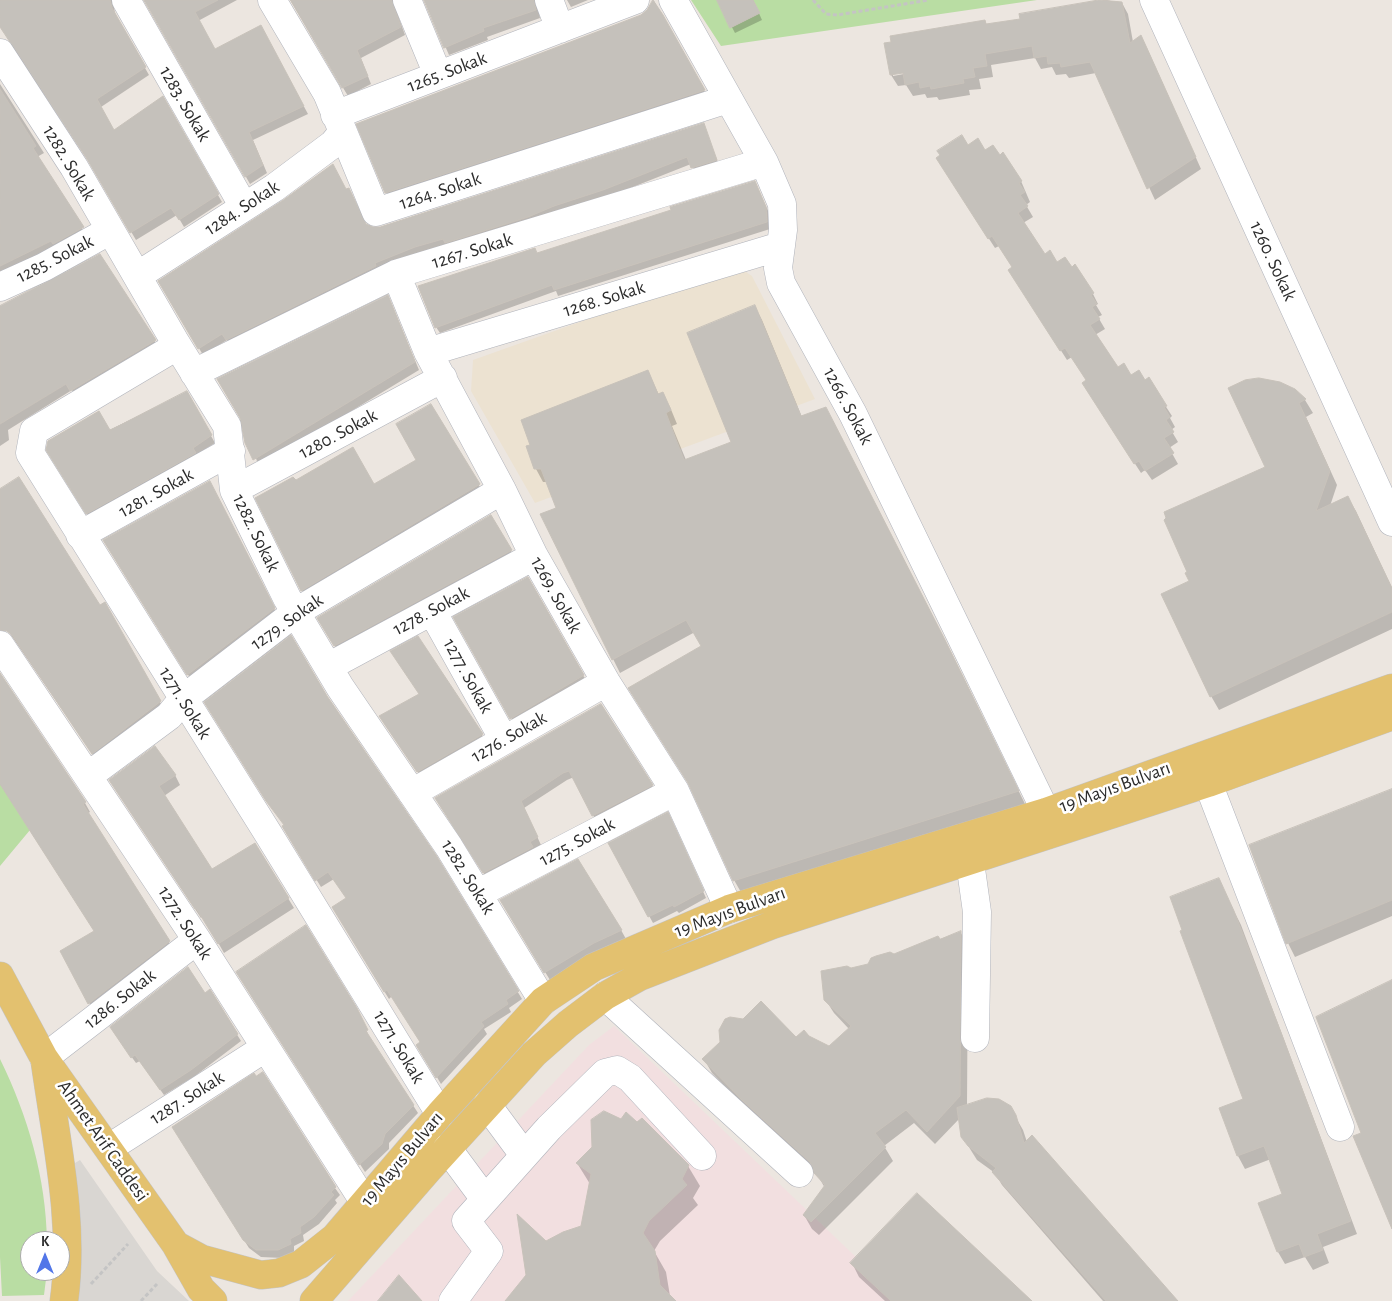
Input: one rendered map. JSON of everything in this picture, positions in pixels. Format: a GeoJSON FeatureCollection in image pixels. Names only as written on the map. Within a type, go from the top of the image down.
{"type":"FeatureCollection","features":[{"type":"Feature","properties":{"kind":"main road","name":"19 Mayıs Bulvarı"},"geometry":{"type":"LineString","coordinates":[[176,1245],[202,1259],[260,1275],[279,1273],[301,1264],[335,1237],[440,1114],[543,1001],[594,967],[729,909],[1046,812],[1392,688]]}},
{"type":"Feature","properties":{"kind":"main road","name":"19 Mayıs Bulvarı"},"geometry":{"type":"LineString","coordinates":[[314,1301],[447,1148],[555,1034],[605,996],[639,976],[772,925],[1208,783],[1392,716]]}},
{"type":"Feature","properties":{"kind":"main road","name":"Ahmet Arif Caddesi"},"geometry":{"type":"LineString","coordinates":[[0,976],[44,1058],[176,1245],[200,1289],[214,1301]]}},
{"type":"Feature","properties":{"kind":"main road"},"geometry":{"type":"LineString","coordinates":[[44,1058],[68,1236],[67,1278],[74,1295]]}},
{"type":"Feature","properties":{"kind":"street","name":"1283. Sokak"},"geometry":{"type":"LineString","coordinates":[[126,0],[244,208]]}},
{"type":"Feature","properties":{"kind":"street","name":"1264. Sokak"},"geometry":{"type":"LineString","coordinates":[[272,0],[327,93],[376,212],[728,99]]}},
{"type":"Feature","properties":{"kind":"street"},"geometry":{"type":"LineString","coordinates":[[407,0],[438,75]]}},
{"type":"Feature","properties":{"kind":"street"},"geometry":{"type":"LineString","coordinates":[[549,0],[560,29]]}},
{"type":"Feature","properties":{"kind":"street","name":"1265. Sokak"},"geometry":{"type":"LineString","coordinates":[[339,124],[438,75],[635,0]]}},
{"type":"Feature","properties":{"kind":"street","name":"1266. Sokak"},"geometry":{"type":"LineString","coordinates":[[673,0],[764,162],[782,204],[783,230],[778,268],[781,283],[854,414],[1046,812]]}},
{"type":"Feature","properties":{"kind":"street","name":"1260. Sokak"},"geometry":{"type":"LineString","coordinates":[[1154,0],[1392,522]]}},
{"type":"Feature","properties":{"kind":"street","name":"1282. Sokak"},"geometry":{"type":"LineString","coordinates":[[0,53],[74,168],[109,231],[228,426],[234,490],[296,612],[328,667],[479,893],[543,1001]]}},
{"type":"Feature","properties":{"kind":"street","name":"1284. Sokak"},"geometry":{"type":"LineString","coordinates":[[137,276],[244,208],[304,166],[333,144],[339,124]]}},
{"type":"Feature","properties":{"kind":"street","name":"1267. Sokak"},"geometry":{"type":"LineString","coordinates":[[194,373],[396,274],[764,162]]}},
{"type":"Feature","properties":{"kind":"street","name":"1285. Sokak"},"geometry":{"type":"LineString","coordinates":[[0,287],[109,231]]}},
{"type":"Feature","properties":{"kind":"street","name":"1268. Sokak"},"geometry":{"type":"LineString","coordinates":[[428,352],[781,246]]}},
{"type":"Feature","properties":{"kind":"street","name":"1269. Sokak"},"geometry":{"type":"LineString","coordinates":[[396,274],[428,352],[502,490],[534,556],[606,682],[675,791],[729,909]]}},
{"type":"Feature","properties":{"kind":"street","name":"1271. Sokak"},"geometry":{"type":"LineString","coordinates":[[178,346],[34,431],[30,453],[440,1114]]}},
{"type":"Feature","properties":{"kind":"street","name":"1280. Sokak"},"geometry":{"type":"LineString","coordinates":[[234,490],[443,378]]}},
{"type":"Feature","properties":{"kind":"street","name":"1281. Sokak"},"geometry":{"type":"LineString","coordinates":[[80,535],[231,451]]}},
{"type":"Feature","properties":{"kind":"street","name":"1279. Sokak"},"geometry":{"type":"LineString","coordinates":[[88,776],[169,716],[183,699],[296,612],[502,490]]}},
{"type":"Feature","properties":{"kind":"street","name":"1278. Sokak"},"geometry":{"type":"LineString","coordinates":[[328,667],[534,556]]}},
{"type":"Feature","properties":{"kind":"street","name":"1277. Sokak"},"geometry":{"type":"LineString","coordinates":[[432,612],[504,740]]}},
{"type":"Feature","properties":{"kind":"street","name":"1272. Sokak"},"geometry":{"type":"LineString","coordinates":[[0,645],[197,940],[365,1203]]}},
{"type":"Feature","properties":{"kind":"street","name":"1276. Sokak"},"geometry":{"type":"LineString","coordinates":[[412,793],[606,682]]}},
{"type":"Feature","properties":{"kind":"street"},"geometry":{"type":"LineString","coordinates":[[1208,783],[1340,1127]]}},
{"type":"Feature","properties":{"kind":"street","name":"1275. Sokak"},"geometry":{"type":"LineString","coordinates":[[479,893],[675,791]]}},
{"type":"Feature","properties":{"kind":"street"},"geometry":{"type":"LineString","coordinates":[[970,862],[977,912],[975,1038]]}},
{"type":"Feature","properties":{"kind":"street","name":"1286. Sokak"},"geometry":{"type":"LineString","coordinates":[[44,1058],[197,940]]}},
{"type":"Feature","properties":{"kind":"street"},"geometry":{"type":"LineString","coordinates":[[605,996],[799,1173]]}},
{"type":"Feature","properties":{"kind":"street","name":"1287. Sokak"},"geometry":{"type":"LineString","coordinates":[[108,1148],[265,1048]]}},
{"type":"Feature","properties":{"kind":"street"},"geometry":{"type":"LineString","coordinates":[[453,1301],[489,1251],[466,1220],[484,1198],[592,1083],[605,1073],[617,1070],[630,1078],[702,1156]]}},
{"type":"Feature","properties":{"kind":"street"},"geometry":{"type":"LineString","coordinates":[[487,1105],[524,1155]]}},
{"type":"Feature","properties":{"kind":"street"},"geometry":{"type":"LineString","coordinates":[[447,1148],[484,1198]]}},
{"type":"Feature","properties":{"kind":"path"},"geometry":{"type":"LineString","coordinates":[[813,0],[826,14],[837,15],[929,0]]}},
{"type":"Feature","properties":{"kind":"path"},"geometry":{"type":"LineString","coordinates":[[74,1295],[128,1244]]}},
{"type":"Feature","properties":{"kind":"path"},"geometry":{"type":"LineString","coordinates":[[141,1301],[157,1284]]}},
{"type":"Feature","properties":{"kind":"shaded area"},"geometry":{"type":"Polygon","coordinates":[[[737,266],[752,276],[815,399],[535,503],[471,391],[473,360],[737,266]]]}},
{"type":"Feature","properties":{"kind":"shaded area"},"geometry":{"type":"Polygon","coordinates":[[[614,1026],[902,1301],[348,1301],[589,1045],[614,1026]]]}},
{"type":"Feature","properties":{"kind":"shaded area"},"geometry":{"type":"Polygon","coordinates":[[[80,1160],[157,1271],[189,1301],[76,1301],[78,1220],[75,1163],[80,1160]]]}},
{"type":"Feature","properties":{"kind":"green space"},"geometry":{"type":"Polygon","coordinates":[[[691,0],[1037,0],[721,46],[691,0]]]}},
{"type":"Feature","properties":{"kind":"green space"},"geometry":{"type":"Polygon","coordinates":[[[0,783],[30,830],[0,866],[0,783]]]}},
{"type":"Feature","properties":{"kind":"green space"},"geometry":{"type":"Polygon","coordinates":[[[0,1059],[19,1103],[34,1148],[46,1217],[47,1231],[20,1231],[20,1281],[46,1281],[44,1295],[2,1296],[0,1257],[0,1059]]]}},
{"type":"Feature","properties":{"kind":"building"},"geometry":{"type":"Polygon","coordinates":[[[0,0],[110,0],[112,8],[146,67],[97,99],[114,130],[163,96],[219,194],[179,220],[171,208],[130,233],[87,159],[0,27],[0,0]]]}},
{"type":"Feature","properties":{"kind":"building"},"geometry":{"type":"Polygon","coordinates":[[[144,0],[218,0],[195,12],[215,49],[261,25],[304,106],[249,132],[263,165],[245,177],[144,0]]]}},
{"type":"Feature","properties":{"kind":"building"},"geometry":{"type":"Polygon","coordinates":[[[291,0],[392,0],[401,27],[357,50],[368,76],[342,88],[291,0]]]}},
{"type":"Feature","properties":{"kind":"building"},"geometry":{"type":"Polygon","coordinates":[[[424,0],[534,0],[536,10],[483,28],[484,31],[444,48],[424,0]]]}},
{"type":"Feature","properties":{"kind":"building"},"geometry":{"type":"Polygon","coordinates":[[[653,0],[705,90],[385,193],[356,124],[641,15],[647,10],[653,0]]]}},
{"type":"Feature","properties":{"kind":"building"},"geometry":{"type":"Polygon","coordinates":[[[717,0],[753,0],[760,13],[730,28],[717,0]]]}},
{"type":"Feature","properties":{"kind":"building"},"geometry":{"type":"Polygon","coordinates":[[[1099,0],[1122,2],[1130,43],[1141,35],[1196,157],[1147,189],[1090,62],[1061,67],[1060,63],[1048,64],[1047,56],[1034,58],[1032,46],[985,54],[987,66],[973,68],[975,77],[963,79],[964,83],[931,89],[930,86],[920,88],[919,82],[905,85],[903,73],[890,75],[884,43],[891,42],[890,36],[985,20],[986,24],[1020,19],[1019,14],[1099,0]]]}},
{"type":"Feature","properties":{"kind":"building"},"geometry":{"type":"Polygon","coordinates":[[[0,89],[36,146],[33,148],[84,227],[53,244],[51,241],[0,266],[0,89]]]}},
{"type":"Feature","properties":{"kind":"building"},"geometry":{"type":"Polygon","coordinates":[[[704,123],[717,160],[691,168],[687,157],[528,217],[445,243],[443,239],[415,247],[375,263],[376,266],[226,340],[222,334],[198,349],[158,281],[282,201],[333,164],[346,189],[349,188],[366,224],[380,227],[704,123]]]}},
{"type":"Feature","properties":{"kind":"building"},"geometry":{"type":"Polygon","coordinates":[[[962,135],[968,145],[978,138],[985,150],[993,145],[1000,155],[1003,152],[1022,181],[1019,183],[1025,192],[1020,195],[1028,206],[1018,213],[1045,254],[1050,250],[1057,262],[1065,257],[1072,267],[1075,264],[1094,293],[1091,295],[1097,304],[1092,307],[1100,319],[1090,325],[1118,367],[1124,363],[1131,375],[1139,370],[1145,380],[1149,377],[1167,406],[1164,407],[1170,417],[1166,420],[1174,432],[1164,438],[1174,453],[1145,471],[1139,461],[1134,464],[1082,383],[1086,380],[1065,348],[1060,351],[1008,270],[1012,267],[992,236],[988,239],[936,158],[940,155],[937,151],[962,135]]]}},
{"type":"Feature","properties":{"kind":"building"},"geometry":{"type":"Polygon","coordinates":[[[755,181],[766,207],[767,222],[554,290],[552,285],[435,328],[418,286],[535,248],[537,253],[671,210],[670,207],[755,181]]]}},
{"type":"Feature","properties":{"kind":"building"},"geometry":{"type":"Polygon","coordinates":[[[100,254],[156,340],[70,391],[66,384],[0,424],[0,306],[100,254]]]}},
{"type":"Feature","properties":{"kind":"building"},"geometry":{"type":"Polygon","coordinates":[[[388,295],[415,362],[253,460],[245,443],[240,418],[217,379],[388,295]]]}},
{"type":"Feature","properties":{"kind":"building"},"geometry":{"type":"Polygon","coordinates":[[[755,305],[801,416],[826,407],[944,638],[1019,791],[733,881],[688,783],[628,688],[701,646],[686,620],[612,660],[540,514],[556,508],[541,469],[534,469],[526,446],[530,445],[521,420],[648,370],[658,394],[663,392],[671,410],[666,413],[684,460],[731,442],[687,333],[755,305]]]}},
{"type":"Feature","properties":{"kind":"building"},"geometry":{"type":"Polygon","coordinates":[[[1259,378],[1280,382],[1295,389],[1306,399],[1299,403],[1330,471],[1316,511],[1348,496],[1392,588],[1392,612],[1210,697],[1161,594],[1189,581],[1185,573],[1187,572],[1164,520],[1166,518],[1164,512],[1265,467],[1228,388],[1245,380],[1259,378]]]}},
{"type":"Feature","properties":{"kind":"building"},"geometry":{"type":"Polygon","coordinates":[[[187,391],[212,435],[193,448],[196,453],[86,514],[46,450],[48,441],[99,411],[110,430],[187,391]]]}},
{"type":"Feature","properties":{"kind":"building"},"geometry":{"type":"Polygon","coordinates":[[[431,404],[480,484],[301,591],[255,498],[293,477],[296,480],[353,447],[374,484],[416,460],[396,424],[431,404]]]}},
{"type":"Feature","properties":{"kind":"building"},"geometry":{"type":"Polygon","coordinates":[[[19,477],[100,605],[105,602],[161,701],[92,754],[13,636],[7,631],[0,630],[0,489],[19,477]]]}},
{"type":"Feature","properties":{"kind":"building"},"geometry":{"type":"Polygon","coordinates":[[[210,481],[275,608],[187,675],[103,540],[210,481]]]}},
{"type":"Feature","properties":{"kind":"building"},"geometry":{"type":"Polygon","coordinates":[[[491,515],[512,550],[334,646],[317,618],[491,515]]]}},
{"type":"Feature","properties":{"kind":"building"},"geometry":{"type":"Polygon","coordinates":[[[528,577],[584,675],[510,719],[453,617],[528,577]]]}},
{"type":"Feature","properties":{"kind":"building"},"geometry":{"type":"Polygon","coordinates":[[[291,635],[327,696],[436,855],[519,991],[506,1000],[508,1004],[481,1022],[484,1026],[436,1078],[416,1045],[420,1042],[387,990],[384,992],[332,907],[346,898],[328,872],[315,881],[282,826],[284,825],[266,801],[204,702],[291,635]]]}},
{"type":"Feature","properties":{"kind":"building"},"geometry":{"type":"Polygon","coordinates":[[[418,636],[483,734],[417,772],[379,716],[419,694],[390,651],[418,636]]]}},
{"type":"Feature","properties":{"kind":"building"},"geometry":{"type":"Polygon","coordinates":[[[0,673],[86,802],[83,804],[170,941],[88,1004],[60,951],[94,931],[0,784],[0,673]]]}},
{"type":"Feature","properties":{"kind":"building"},"geometry":{"type":"Polygon","coordinates":[[[601,704],[653,785],[592,816],[569,771],[563,773],[521,801],[538,837],[530,842],[533,847],[483,873],[435,798],[601,704]]]}},
{"type":"Feature","properties":{"kind":"building"},"geometry":{"type":"Polygon","coordinates":[[[155,746],[176,775],[159,786],[212,869],[255,843],[289,898],[218,944],[196,908],[109,780],[155,746]]]}},
{"type":"Feature","properties":{"kind":"building"},"geometry":{"type":"Polygon","coordinates":[[[1392,789],[1392,900],[1286,944],[1249,845],[1392,789]]]}},
{"type":"Feature","properties":{"kind":"building"},"geometry":{"type":"Polygon","coordinates":[[[668,812],[704,891],[674,907],[673,905],[648,917],[608,843],[668,812]]]}},
{"type":"Feature","properties":{"kind":"building"},"geometry":{"type":"Polygon","coordinates":[[[578,859],[622,930],[594,943],[544,973],[500,900],[578,859]]]}},
{"type":"Feature","properties":{"kind":"building"},"geometry":{"type":"Polygon","coordinates":[[[1219,878],[1234,911],[1282,1035],[1351,1221],[1317,1234],[1323,1250],[1304,1257],[1299,1244],[1277,1252],[1258,1203],[1282,1194],[1264,1146],[1237,1156],[1219,1108],[1243,1099],[1180,931],[1182,930],[1170,897],[1219,878]]]}},
{"type":"Feature","properties":{"kind":"building"},"geometry":{"type":"Polygon","coordinates":[[[306,925],[357,1008],[368,1030],[366,1031],[414,1105],[385,1134],[382,1144],[359,1165],[236,972],[306,925]]]}},
{"type":"Feature","properties":{"kind":"building"},"geometry":{"type":"Polygon","coordinates":[[[961,931],[960,1096],[927,1132],[906,1110],[875,1133],[886,1147],[811,1222],[803,1215],[825,1185],[814,1173],[810,1162],[743,1101],[702,1059],[720,1042],[719,1030],[725,1019],[730,1017],[743,1019],[761,1001],[796,1037],[804,1030],[809,1036],[829,1046],[851,1026],[824,1000],[821,971],[868,964],[871,958],[876,956],[890,952],[894,954],[938,936],[940,939],[961,931]]]}},
{"type":"Feature","properties":{"kind":"building"},"geometry":{"type":"Polygon","coordinates":[[[188,967],[205,993],[210,989],[238,1034],[191,1070],[160,1090],[135,1055],[131,1058],[110,1027],[188,967]]]}},
{"type":"Feature","properties":{"kind":"building"},"geometry":{"type":"Polygon","coordinates":[[[1392,980],[1392,1229],[1353,1136],[1361,1133],[1316,1017],[1392,980]]]}},
{"type":"Feature","properties":{"kind":"building"},"geometry":{"type":"Polygon","coordinates":[[[263,1072],[336,1187],[331,1192],[334,1195],[314,1217],[300,1227],[301,1233],[290,1239],[291,1244],[278,1250],[256,1250],[243,1240],[172,1127],[254,1073],[256,1076],[263,1072]]]}},
{"type":"Feature","properties":{"kind":"building"},"geometry":{"type":"Polygon","coordinates":[[[987,1098],[999,1099],[1011,1106],[1016,1115],[1024,1143],[1032,1135],[1178,1301],[1106,1301],[992,1172],[996,1168],[968,1146],[961,1137],[957,1108],[987,1098]]]}},
{"type":"Feature","properties":{"kind":"building"},"geometry":{"type":"Polygon","coordinates":[[[604,1111],[621,1119],[626,1112],[637,1122],[642,1118],[689,1165],[682,1179],[687,1185],[649,1221],[643,1233],[655,1251],[660,1285],[676,1301],[505,1301],[526,1275],[517,1214],[546,1241],[563,1232],[581,1226],[591,1174],[576,1163],[592,1147],[591,1120],[604,1111]]]}},
{"type":"Feature","properties":{"kind":"building"},"geometry":{"type":"Polygon","coordinates":[[[917,1193],[1032,1301],[891,1301],[850,1263],[917,1193]]]}},
{"type":"Feature","properties":{"kind":"building"},"geometry":{"type":"Polygon","coordinates":[[[399,1275],[422,1301],[378,1301],[399,1275]]]}}]}
